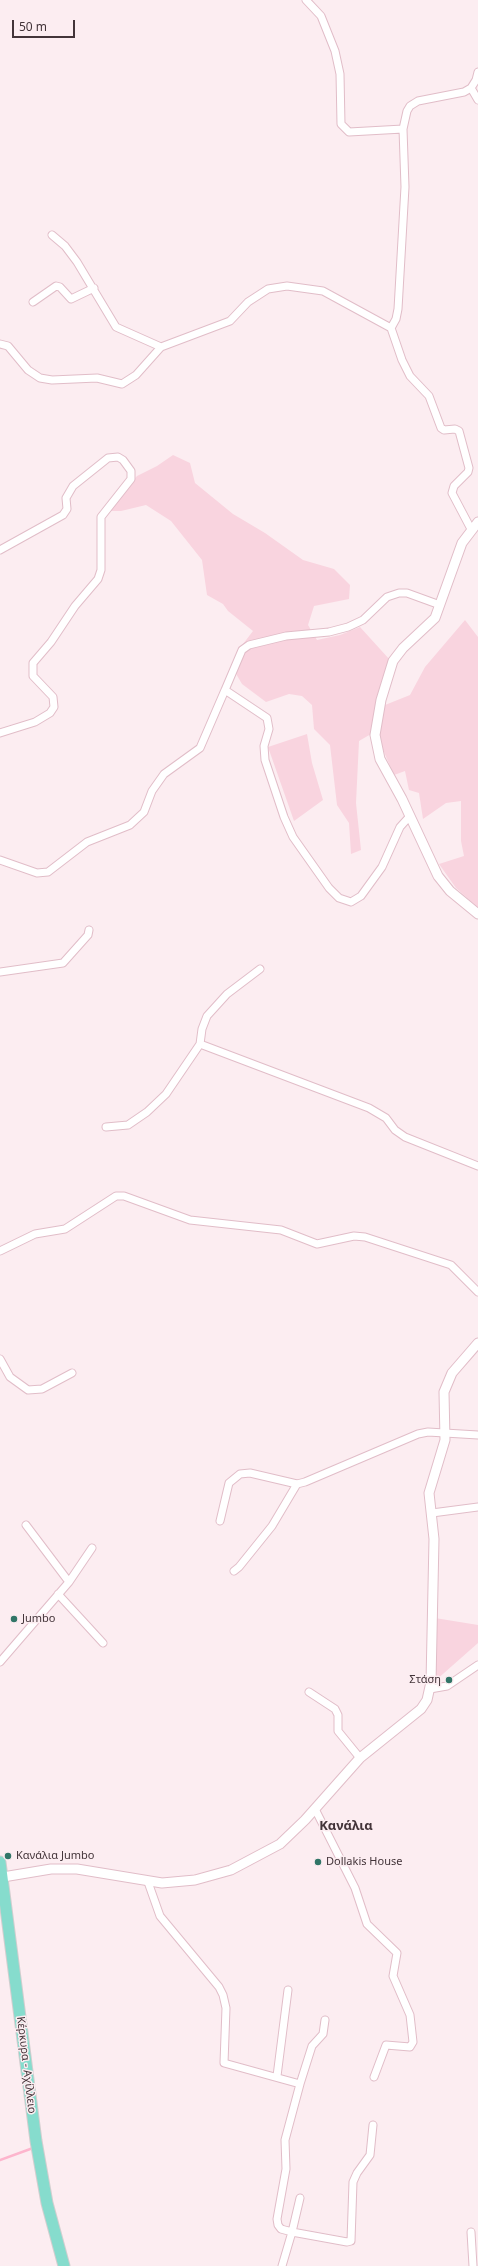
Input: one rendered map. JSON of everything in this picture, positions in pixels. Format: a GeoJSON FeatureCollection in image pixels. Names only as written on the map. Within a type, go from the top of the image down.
{"type":"FeatureCollection","features":[{"type":"Feature","properties":{"kind":"main road","name":"Κέρκυρα - Αχίλλειο"},"geometry":{"type":"LineString","coordinates":[[0,1862],[38,2155],[47,2203],[64,2266]]}},
{"type":"Feature","properties":{"kind":"street"},"geometry":{"type":"LineString","coordinates":[[306,0],[321,16],[335,51],[340,74],[343,127],[353,132],[403,129]]}},
{"type":"Feature","properties":{"kind":"street"},"geometry":{"type":"LineString","coordinates":[[391,328],[396,320],[398,309],[405,187],[403,129],[407,111],[410,106],[418,102],[464,92],[471,88],[478,72]]}},
{"type":"Feature","properties":{"kind":"street"},"geometry":{"type":"LineString","coordinates":[[471,88],[478,100]]}},
{"type":"Feature","properties":{"kind":"street"},"geometry":{"type":"LineString","coordinates":[[52,235],[65,246],[94,288],[116,327],[161,347]]}},
{"type":"Feature","properties":{"kind":"street"},"geometry":{"type":"LineString","coordinates":[[33,302],[56,286],[60,287],[71,299],[94,288]]}},
{"type":"Feature","properties":{"kind":"street"},"geometry":{"type":"LineString","coordinates":[[0,344],[8,346],[28,370],[40,378],[52,380],[97,378],[122,384],[136,375],[161,347],[230,321],[248,302],[268,289],[287,286],[323,291],[391,328],[402,360],[410,376],[429,396],[440,428],[444,430],[455,429],[460,434],[469,468],[468,472],[454,486],[452,493],[475,525],[459,548],[440,605],[432,622],[403,648],[393,661],[381,700],[375,728],[375,742],[380,759],[410,816],[438,876],[450,891],[478,914]]}},
{"type":"Feature","properties":{"kind":"street"},"geometry":{"type":"LineString","coordinates":[[0,550],[63,514],[67,509],[66,498],[73,486],[108,458],[118,458],[123,460],[131,471],[131,478],[101,517],[100,570],[98,579],[33,663],[33,676],[53,697],[54,707],[50,713],[35,722],[0,733]]}},
{"type":"Feature","properties":{"kind":"street"},"geometry":{"type":"LineString","coordinates":[[0,860],[37,873],[48,872],[87,842],[130,826],[144,812],[152,791],[164,774],[200,748],[242,650],[249,645],[286,636],[333,631],[348,627],[363,620],[388,597],[399,593],[407,593],[440,605]]}},
{"type":"Feature","properties":{"kind":"street"},"geometry":{"type":"LineString","coordinates":[[225,690],[267,718],[269,729],[264,746],[264,760],[284,817],[296,840],[329,888],[339,898],[346,902],[354,901],[364,891],[382,867],[398,829],[410,816]]}},
{"type":"Feature","properties":{"kind":"street"},"geometry":{"type":"LineString","coordinates":[[0,972],[63,964],[88,935],[89,930]]}},
{"type":"Feature","properties":{"kind":"street"},"geometry":{"type":"LineString","coordinates":[[106,1128],[128,1125],[147,1112],[166,1094],[200,1044],[202,1029],[207,1016],[227,994],[260,969]]}},
{"type":"Feature","properties":{"kind":"street"},"geometry":{"type":"LineString","coordinates":[[200,1044],[369,1108],[386,1118],[395,1130],[405,1137],[478,1166]]}},
{"type":"Feature","properties":{"kind":"street"},"geometry":{"type":"LineString","coordinates":[[0,1251],[35,1234],[65,1229],[116,1196],[124,1196],[190,1220],[281,1230],[317,1244],[354,1236],[365,1237],[451,1265],[478,1292]]}},
{"type":"Feature","properties":{"kind":"street"},"geometry":{"type":"LineString","coordinates":[[3,1876],[51,1869],[77,1869],[148,1882],[190,1880],[231,1870],[280,1844],[315,1809],[360,1758],[421,1709],[427,1700],[430,1689],[434,1571],[432,1513],[429,1502],[429,1489],[442,1452],[446,1433],[444,1395],[446,1384],[456,1368],[478,1343]]}},
{"type":"Feature","properties":{"kind":"street"},"geometry":{"type":"LineString","coordinates":[[0,1359],[10,1377],[28,1390],[42,1389],[72,1373]]}},
{"type":"Feature","properties":{"kind":"street"},"geometry":{"type":"LineString","coordinates":[[220,1521],[229,1483],[235,1476],[250,1473],[297,1484],[305,1482],[413,1435],[428,1432],[478,1435]]}},
{"type":"Feature","properties":{"kind":"street"},"geometry":{"type":"LineString","coordinates":[[234,1570],[239,1567],[272,1526],[297,1484]]}},
{"type":"Feature","properties":{"kind":"street"},"geometry":{"type":"LineString","coordinates":[[432,1513],[478,1507]]}},
{"type":"Feature","properties":{"kind":"street"},"geometry":{"type":"LineString","coordinates":[[26,1525],[69,1582]]}},
{"type":"Feature","properties":{"kind":"street"},"geometry":{"type":"LineString","coordinates":[[0,1662],[69,1582],[92,1548]]}},
{"type":"Feature","properties":{"kind":"street"},"geometry":{"type":"LineString","coordinates":[[58,1594],[103,1643]]}},
{"type":"Feature","properties":{"kind":"street"},"geometry":{"type":"LineString","coordinates":[[430,1689],[447,1686],[478,1665]]}},
{"type":"Feature","properties":{"kind":"street"},"geometry":{"type":"LineString","coordinates":[[308,1692],[335,1709],[338,1716],[338,1730],[360,1758]]}},
{"type":"Feature","properties":{"kind":"street"},"geometry":{"type":"LineString","coordinates":[[315,1809],[355,1888],[367,1924],[394,1949],[398,1956],[393,1976],[410,2015],[413,2042],[410,2047],[386,2045],[374,2078]]}},
{"type":"Feature","properties":{"kind":"street"},"geometry":{"type":"LineString","coordinates":[[148,1882],[155,1906],[163,1921],[211,1978],[223,1995],[226,2008],[224,2063],[277,2076],[300,2084]]}},
{"type":"Feature","properties":{"kind":"street"},"geometry":{"type":"LineString","coordinates":[[277,2076],[288,1990]]}},
{"type":"Feature","properties":{"kind":"street"},"geometry":{"type":"LineString","coordinates":[[325,2020],[323,2034],[312,2046],[285,2140],[286,2169],[277,2219],[278,2225],[281,2229],[347,2242],[351,2240],[353,2182],[357,2173],[370,2155],[373,2125]]}},
{"type":"Feature","properties":{"kind":"street"},"geometry":{"type":"LineString","coordinates":[[282,2266],[300,2198]]}},
{"type":"Feature","properties":{"kind":"street"},"geometry":{"type":"LineString","coordinates":[[471,2232],[475,2252],[473,2266]]}},
{"type":"Feature","properties":{"kind":"shaded area"},"geometry":{"type":"Polygon","coordinates":[[[173,455],[190,463],[195,483],[233,514],[265,533],[303,560],[334,569],[350,585],[349,599],[314,606],[308,625],[317,640],[340,635],[360,627],[390,660],[371,734],[359,741],[356,803],[361,850],[351,854],[349,823],[337,805],[330,745],[314,729],[312,705],[302,696],[289,694],[266,702],[242,684],[235,672],[243,644],[253,631],[228,611],[223,604],[207,595],[202,560],[171,521],[146,505],[121,511],[108,511],[137,476],[157,466],[173,455]]]}},
{"type":"Feature","properties":{"kind":"shaded area"},"geometry":{"type":"Polygon","coordinates":[[[465,620],[478,637],[478,908],[456,888],[439,864],[464,856],[461,841],[461,801],[446,803],[423,819],[419,793],[409,790],[405,771],[394,775],[380,743],[379,734],[385,705],[410,695],[425,667],[465,620]]]}},
{"type":"Feature","properties":{"kind":"shaded area"},"geometry":{"type":"Polygon","coordinates":[[[307,734],[312,763],[323,800],[294,821],[268,747],[307,734]]]}},
{"type":"Feature","properties":{"kind":"shaded area"},"geometry":{"type":"Polygon","coordinates":[[[435,1618],[478,1625],[478,1643],[435,1681],[435,1618]]]}},
{"type":"Feature","properties":{"kind":"waterway"},"geometry":{"type":"LineString","coordinates":[[0,2160],[33,2148]]}},
{"type":"Feature","properties":{"kind":"place","name":"Jumbo"},"geometry":{"type":"Point","coordinates":[14,1619]}},
{"type":"Feature","properties":{"kind":"place","name":"Στάση"},"geometry":{"type":"Point","coordinates":[449,1680]}},
{"type":"Feature","properties":{"kind":"place","name":"Κανάλια Jumbo"},"geometry":{"type":"Point","coordinates":[8,1856]}},
{"type":"Feature","properties":{"kind":"place","name":"Dollakis House"},"geometry":{"type":"Point","coordinates":[318,1862]}},
{"type":"Feature","properties":{"kind":"district","name":"Κανάλια"},"geometry":{"type":"Point","coordinates":[346,1826]}}]}
